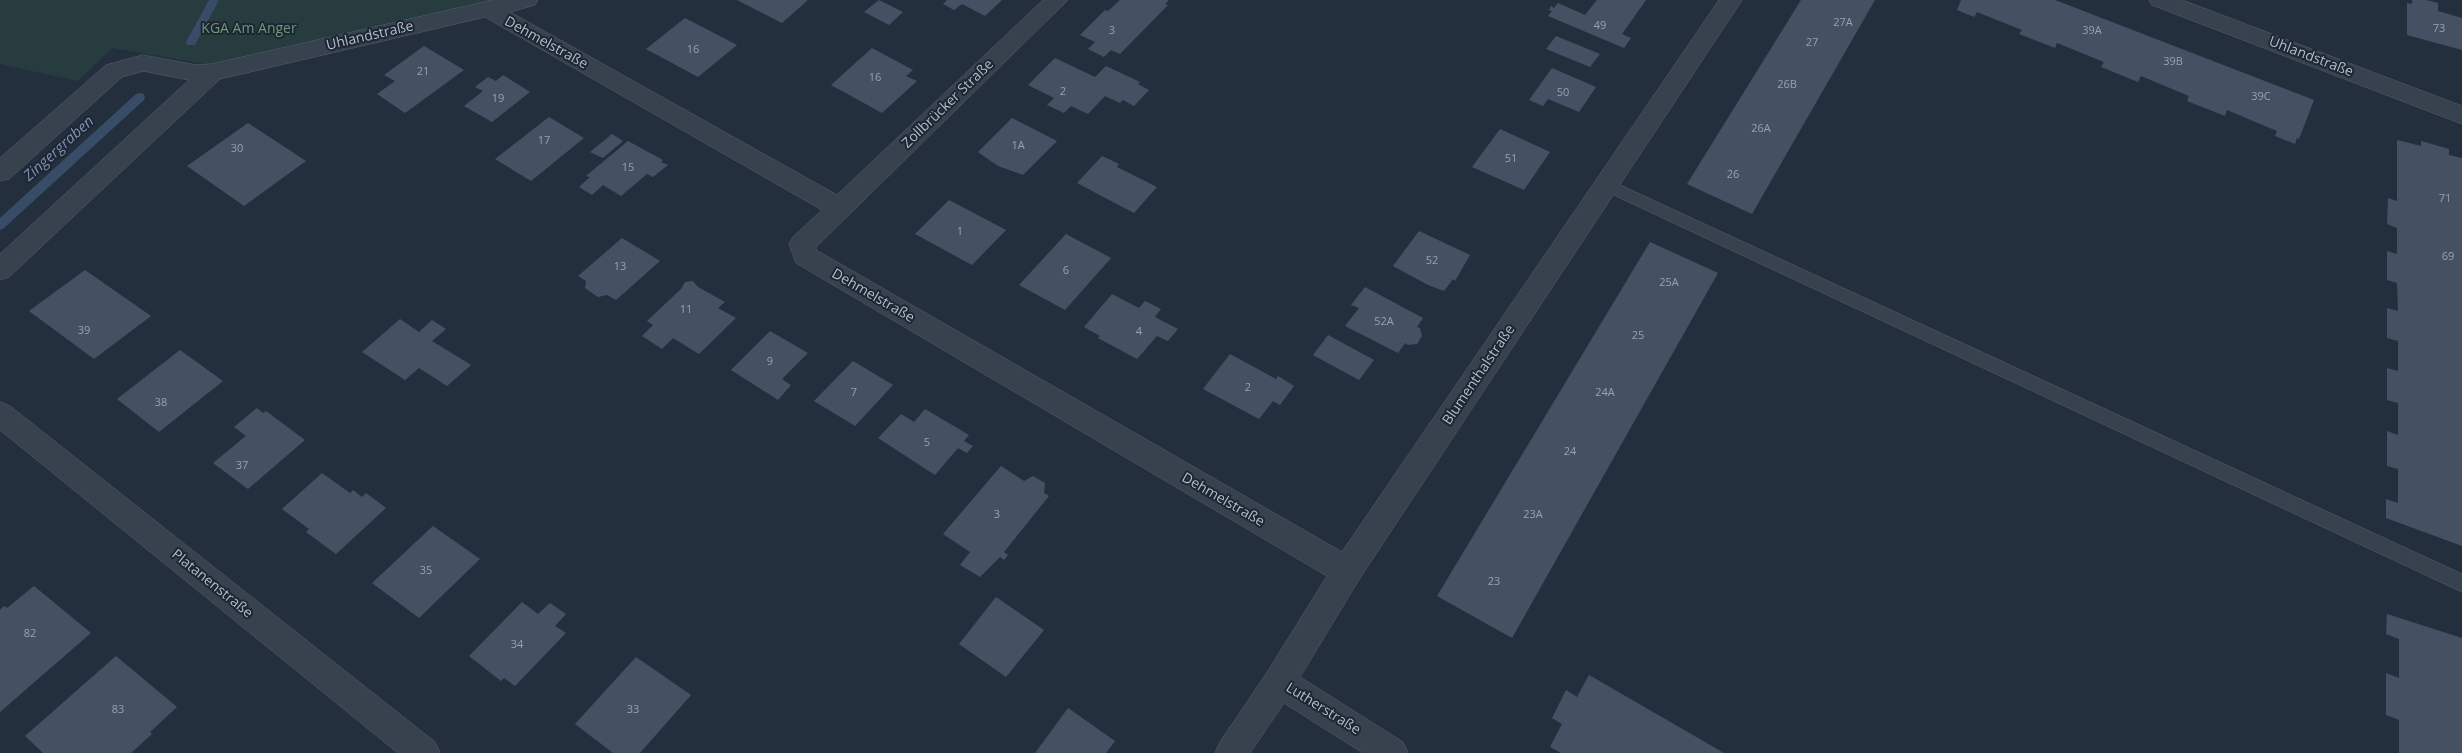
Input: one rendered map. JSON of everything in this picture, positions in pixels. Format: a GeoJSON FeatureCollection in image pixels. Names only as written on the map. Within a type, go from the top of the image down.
{"type":"FeatureCollection","features":[{"type":"Feature","properties":{"kind":"street","name":"Uhlandstraße"},"geometry":{"type":"LineString","coordinates":[[204,72],[527,0]]}},
{"type":"Feature","properties":{"kind":"street","name":"Zollbrücker Straße"},"geometry":{"type":"LineString","coordinates":[[840,208],[1057,0]]}},
{"type":"Feature","properties":{"kind":"street","name":"Blumenthalstraße"},"geometry":{"type":"LineString","coordinates":[[1231,753],[1279,682],[1347,571],[1731,0]]}},
{"type":"Feature","properties":{"kind":"street","name":"Uhlandstraße"},"geometry":{"type":"LineString","coordinates":[[2160,0],[2462,115]]}},
{"type":"Feature","properties":{"kind":"street","name":"Dehmelstraße"},"geometry":{"type":"LineString","coordinates":[[488,9],[840,208],[802,244],[805,256],[1347,571]]}},
{"type":"Feature","properties":{"kind":"street"},"geometry":{"type":"LineString","coordinates":[[0,172],[114,71],[143,64],[204,72]]}},
{"type":"Feature","properties":{"kind":"street"},"geometry":{"type":"LineString","coordinates":[[0,270],[204,72]]}},
{"type":"Feature","properties":{"kind":"street","name":"Platanenstraße"},"geometry":{"type":"LineString","coordinates":[[0,414],[424,753]]}},
{"type":"Feature","properties":{"kind":"street","name":"Lutherstraße"},"geometry":{"type":"LineString","coordinates":[[1279,682],[1392,753]]}},
{"type":"Feature","properties":{"kind":"lane"},"geometry":{"type":"LineString","coordinates":[[1607,185],[2462,583]]}},
{"type":"Feature","properties":{"kind":"green space","name":"KGA Am Anger"},"geometry":{"type":"Polygon","coordinates":[[[0,0],[498,0],[217,66],[112,48],[78,81],[0,64],[0,0]]]}},
{"type":"Feature","properties":{"kind":"building"},"geometry":{"type":"Polygon","coordinates":[[[737,0],[808,0],[782,23],[737,0]]]}},
{"type":"Feature","properties":{"kind":"building"},"geometry":{"type":"Polygon","coordinates":[[[879,0],[903,12],[889,25],[864,12],[879,0]]]}},
{"type":"Feature","properties":{"kind":"building"},"geometry":{"type":"Polygon","coordinates":[[[947,0],[1002,0],[985,16],[962,4],[954,10],[943,4],[947,0]]]}},
{"type":"Feature","properties":{"kind":"building"},"geometry":{"type":"Polygon","coordinates":[[[1120,0],[1169,0],[1165,4],[1168,5],[1120,54],[1111,50],[1104,57],[1088,49],[1095,42],[1080,35],[1105,10],[1108,11],[1120,0]]]}},
{"type":"Feature","properties":{"kind":"building"},"geometry":{"type":"Polygon","coordinates":[[[1597,0],[1646,0],[1622,34],[1631,38],[1624,48],[1548,16],[1552,11],[1549,10],[1551,6],[1554,8],[1558,3],[1585,15],[1597,0]]]}},
{"type":"Feature","properties":{"kind":"building"},"geometry":{"type":"Polygon","coordinates":[[[1801,0],[1875,0],[1752,214],[1687,184],[1801,0]]]}},
{"type":"Feature","properties":{"kind":"building"},"geometry":{"type":"Polygon","coordinates":[[[1961,0],[2055,0],[2314,100],[2299,139],[2297,138],[2295,144],[2275,136],[2277,131],[2227,110],[2225,116],[2187,101],[2189,96],[2141,76],[2138,82],[2101,67],[2104,62],[2057,43],[2055,48],[2019,34],[2022,30],[1977,12],[1974,17],[1957,10],[1961,0]]]}},
{"type":"Feature","properties":{"kind":"building"},"geometry":{"type":"Polygon","coordinates":[[[2412,0],[2426,0],[2438,3],[2438,11],[2462,18],[2462,50],[2407,35],[2407,3],[2412,4],[2412,0]]]}},
{"type":"Feature","properties":{"kind":"building"},"geometry":{"type":"Polygon","coordinates":[[[685,18],[737,45],[698,77],[646,49],[685,18]]]}},
{"type":"Feature","properties":{"kind":"building"},"geometry":{"type":"Polygon","coordinates":[[[1556,36],[1600,54],[1590,67],[1546,49],[1556,36]]]}},
{"type":"Feature","properties":{"kind":"building"},"geometry":{"type":"Polygon","coordinates":[[[424,46],[464,70],[405,113],[377,94],[395,81],[384,75],[424,46]]]}},
{"type":"Feature","properties":{"kind":"building"},"geometry":{"type":"Polygon","coordinates":[[[872,48],[913,70],[906,76],[917,81],[882,113],[831,85],[872,48]]]}},
{"type":"Feature","properties":{"kind":"building"},"geometry":{"type":"Polygon","coordinates":[[[1055,58],[1095,77],[1106,66],[1140,82],[1138,84],[1149,90],[1134,106],[1123,100],[1120,103],[1105,96],[1088,114],[1071,106],[1064,113],[1047,105],[1054,98],[1028,85],[1055,58]]]}},
{"type":"Feature","properties":{"kind":"building"},"geometry":{"type":"Polygon","coordinates":[[[1552,68],[1596,87],[1579,112],[1548,99],[1543,106],[1529,100],[1552,68]]]}},
{"type":"Feature","properties":{"kind":"building"},"geometry":{"type":"Polygon","coordinates":[[[503,75],[530,92],[492,122],[464,106],[483,91],[475,87],[488,77],[496,81],[503,75]]]}},
{"type":"Feature","properties":{"kind":"building"},"geometry":{"type":"Polygon","coordinates":[[[549,117],[584,138],[531,181],[495,159],[549,117]]]}},
{"type":"Feature","properties":{"kind":"building"},"geometry":{"type":"Polygon","coordinates":[[[1012,118],[1057,141],[1023,175],[998,166],[978,152],[1012,118]]]}},
{"type":"Feature","properties":{"kind":"building"},"geometry":{"type":"Polygon","coordinates":[[[248,123],[306,161],[244,206],[187,166],[248,123]]]}},
{"type":"Feature","properties":{"kind":"building"},"geometry":{"type":"Polygon","coordinates":[[[1500,129],[1550,152],[1524,190],[1472,167],[1500,129]]]}},
{"type":"Feature","properties":{"kind":"building"},"geometry":{"type":"Polygon","coordinates":[[[612,134],[623,141],[603,158],[590,152],[612,134]]]}},
{"type":"Feature","properties":{"kind":"building"},"geometry":{"type":"Polygon","coordinates":[[[2397,140],[2421,146],[2421,141],[2449,149],[2449,155],[2462,158],[2462,546],[2386,518],[2386,499],[2398,503],[2398,469],[2387,466],[2387,431],[2398,435],[2398,403],[2387,400],[2387,368],[2398,371],[2398,341],[2387,338],[2387,308],[2398,311],[2397,283],[2387,280],[2387,251],[2397,254],[2397,228],[2387,224],[2388,198],[2397,201],[2397,140]]]}},
{"type":"Feature","properties":{"kind":"building"},"geometry":{"type":"Polygon","coordinates":[[[628,141],[663,160],[661,162],[668,165],[653,177],[647,174],[621,196],[603,185],[592,195],[579,187],[590,177],[586,176],[628,141]]]}},
{"type":"Feature","properties":{"kind":"building"},"geometry":{"type":"Polygon","coordinates":[[[1102,156],[1119,164],[1117,167],[1157,187],[1134,213],[1077,183],[1102,156]]]}},
{"type":"Feature","properties":{"kind":"building"},"geometry":{"type":"Polygon","coordinates":[[[949,200],[1006,230],[972,265],[915,234],[949,200]]]}},
{"type":"Feature","properties":{"kind":"building"},"geometry":{"type":"Polygon","coordinates":[[[1419,231],[1470,255],[1455,281],[1453,279],[1444,291],[1428,285],[1393,266],[1419,231]]]}},
{"type":"Feature","properties":{"kind":"building"},"geometry":{"type":"Polygon","coordinates":[[[1066,234],[1111,258],[1065,310],[1019,285],[1066,234]]]}},
{"type":"Feature","properties":{"kind":"building"},"geometry":{"type":"Polygon","coordinates":[[[622,238],[660,261],[616,300],[607,295],[598,297],[585,288],[586,281],[578,276],[622,238]]]}},
{"type":"Feature","properties":{"kind":"building"},"geometry":{"type":"Polygon","coordinates":[[[1650,242],[1718,273],[1512,638],[1437,596],[1650,242]]]}},
{"type":"Feature","properties":{"kind":"building"},"geometry":{"type":"Polygon","coordinates":[[[85,270],[151,316],[94,359],[29,311],[85,270]]]}},
{"type":"Feature","properties":{"kind":"building"},"geometry":{"type":"Polygon","coordinates":[[[693,281],[698,287],[725,302],[718,308],[736,318],[699,354],[673,338],[662,349],[642,336],[653,325],[647,321],[681,289],[685,282],[693,281]]]}},
{"type":"Feature","properties":{"kind":"building"},"geometry":{"type":"Polygon","coordinates":[[[1365,287],[1423,318],[1417,327],[1420,328],[1422,336],[1417,344],[1408,345],[1405,343],[1398,353],[1345,326],[1359,308],[1351,305],[1365,287]]]}},
{"type":"Feature","properties":{"kind":"building"},"geometry":{"type":"Polygon","coordinates":[[[1112,294],[1139,308],[1145,301],[1161,309],[1155,317],[1178,329],[1168,341],[1157,336],[1137,359],[1098,338],[1100,336],[1084,327],[1112,294]]]}},
{"type":"Feature","properties":{"kind":"building"},"geometry":{"type":"Polygon","coordinates":[[[400,319],[419,332],[432,320],[446,329],[432,341],[471,365],[447,386],[419,368],[405,380],[362,352],[400,319]]]}},
{"type":"Feature","properties":{"kind":"building"},"geometry":{"type":"Polygon","coordinates":[[[770,331],[808,353],[782,379],[791,385],[778,400],[731,370],[770,331]]]}},
{"type":"Feature","properties":{"kind":"building"},"geometry":{"type":"Polygon","coordinates":[[[1328,335],[1374,360],[1359,380],[1313,355],[1328,335]]]}},
{"type":"Feature","properties":{"kind":"building"},"geometry":{"type":"Polygon","coordinates":[[[180,350],[223,381],[159,432],[117,399],[180,350]]]}},
{"type":"Feature","properties":{"kind":"building"},"geometry":{"type":"Polygon","coordinates":[[[1230,354],[1276,379],[1278,376],[1294,386],[1280,405],[1273,401],[1259,419],[1203,389],[1230,354]]]}},
{"type":"Feature","properties":{"kind":"building"},"geometry":{"type":"Polygon","coordinates":[[[853,361],[893,385],[855,426],[814,401],[853,361]]]}},
{"type":"Feature","properties":{"kind":"building"},"geometry":{"type":"Polygon","coordinates":[[[257,408],[263,413],[266,411],[305,440],[248,489],[213,463],[246,436],[234,427],[257,408]]]}},
{"type":"Feature","properties":{"kind":"building"},"geometry":{"type":"Polygon","coordinates":[[[925,409],[969,435],[964,441],[973,446],[967,453],[958,448],[935,475],[878,438],[901,414],[914,422],[925,409]]]}},
{"type":"Feature","properties":{"kind":"building"},"geometry":{"type":"Polygon","coordinates":[[[1001,466],[1024,481],[1033,476],[1045,483],[1044,493],[1049,496],[1004,552],[1008,555],[1004,560],[1000,557],[980,577],[960,565],[970,552],[943,534],[1001,466]]]}},
{"type":"Feature","properties":{"kind":"building"},"geometry":{"type":"Polygon","coordinates":[[[322,473],[350,493],[353,490],[362,497],[366,493],[386,508],[336,554],[306,532],[309,529],[282,509],[322,473]]]}},
{"type":"Feature","properties":{"kind":"building"},"geometry":{"type":"Polygon","coordinates":[[[433,526],[480,559],[419,618],[372,583],[433,526]]]}},
{"type":"Feature","properties":{"kind":"building"},"geometry":{"type":"Polygon","coordinates":[[[34,586],[91,633],[0,712],[0,610],[4,606],[7,608],[34,586]]]}},
{"type":"Feature","properties":{"kind":"building"},"geometry":{"type":"Polygon","coordinates":[[[996,597],[1044,630],[1006,677],[959,644],[996,597]]]}},
{"type":"Feature","properties":{"kind":"building"},"geometry":{"type":"Polygon","coordinates":[[[522,602],[538,614],[550,603],[566,614],[555,626],[566,633],[515,686],[504,678],[501,681],[469,656],[522,602]]]}},
{"type":"Feature","properties":{"kind":"building"},"geometry":{"type":"Polygon","coordinates":[[[2387,614],[2462,638],[2462,753],[2399,753],[2399,720],[2386,715],[2386,673],[2399,678],[2399,639],[2386,634],[2387,614]]]}},
{"type":"Feature","properties":{"kind":"building"},"geometry":{"type":"Polygon","coordinates":[[[116,656],[177,707],[131,753],[43,753],[25,736],[116,656]]]}},
{"type":"Feature","properties":{"kind":"building"},"geometry":{"type":"Polygon","coordinates":[[[636,657],[691,695],[640,753],[613,753],[575,724],[636,657]]]}},
{"type":"Feature","properties":{"kind":"building"},"geometry":{"type":"Polygon","coordinates":[[[1589,675],[1724,753],[1561,753],[1550,747],[1562,724],[1552,718],[1566,690],[1577,697],[1589,675]]]}},
{"type":"Feature","properties":{"kind":"building"},"geometry":{"type":"Polygon","coordinates":[[[1068,708],[1115,741],[1106,753],[1035,753],[1068,708]]]}},
{"type":"Feature","properties":{"kind":"waterway","name":"Zingergraben"},"geometry":{"type":"LineString","coordinates":[[191,42],[214,0]]}},
{"type":"Feature","properties":{"kind":"waterway","name":"Zingergraben"},"geometry":{"type":"LineString","coordinates":[[0,225],[140,97]]}}]}
